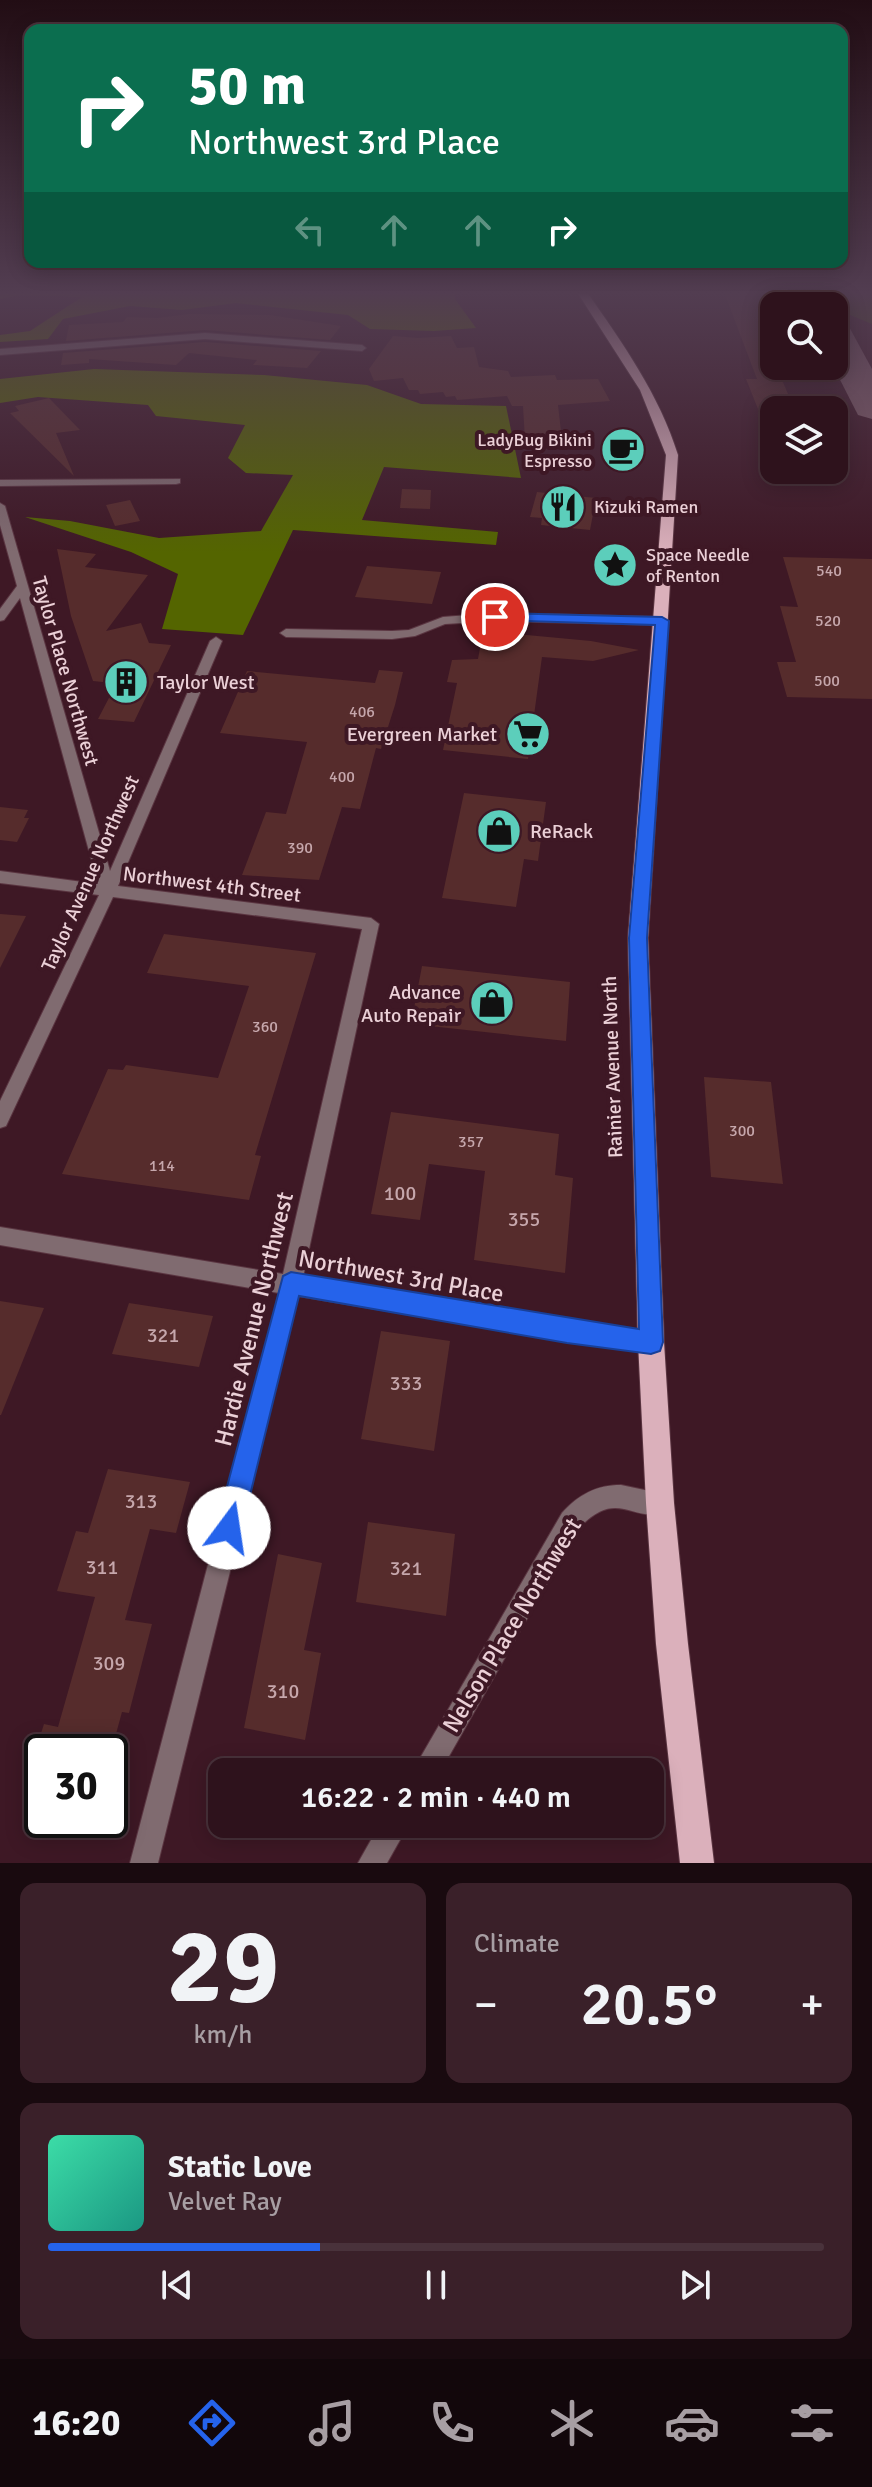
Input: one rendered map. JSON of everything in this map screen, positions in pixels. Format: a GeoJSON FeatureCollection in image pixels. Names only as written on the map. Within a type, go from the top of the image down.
{"type":"FeatureCollection","features":[{"type":"Feature","properties":{"kind":"main road","name":"Rainier Avenue North"},"geometry":{"type":"LineString","coordinates":[[639,379],[655,408],[672,455],[638,938],[651,1342],[660,1503],[672,1644],[697,1863]]}},
{"type":"Feature","properties":{"kind":"street"},"geometry":{"type":"LineString","coordinates":[[0,483],[176,481]]}},
{"type":"Feature","properties":{"kind":"street","name":"Taylor Place Northwest"},"geometry":{"type":"LineString","coordinates":[[0,506],[108,892]]}},
{"type":"Feature","properties":{"kind":"street"},"geometry":{"type":"LineString","coordinates":[[0,617],[22,587]]}},
{"type":"Feature","properties":{"kind":"street"},"geometry":{"type":"LineString","coordinates":[[286,633],[392,635],[411,633],[443,621],[495,617],[662,621]]}},
{"type":"Feature","properties":{"kind":"street","name":"Taylor Avenue Northwest"},"geometry":{"type":"LineString","coordinates":[[0,1120],[108,892],[216,641]]}},
{"type":"Feature","properties":{"kind":"street","name":"Northwest 4th Street"},"geometry":{"type":"LineString","coordinates":[[0,877],[371,924]]}},
{"type":"Feature","properties":{"kind":"street","name":"Hardie Avenue Northwest"},"geometry":{"type":"LineString","coordinates":[[144,1863],[291,1284],[371,924]]}},
{"type":"Feature","properties":{"kind":"street","name":"Northwest 3rd Place"},"geometry":{"type":"LineString","coordinates":[[0,1236],[567,1331],[651,1342]]}},
{"type":"Feature","properties":{"kind":"street","name":"Nelson Place Northwest"},"geometry":{"type":"LineString","coordinates":[[433,1758],[570,1521],[589,1500],[603,1497],[660,1503]]}},
{"type":"Feature","properties":{"kind":"street"},"geometry":{"type":"LineString","coordinates":[[372,1863],[387,1838]]}},
{"type":"Feature","properties":{"kind":"green space"},"geometry":{"type":"Polygon","coordinates":[[[0,379],[305,379],[367,385],[421,404],[506,406],[521,478],[384,467],[362,520],[498,532],[496,545],[293,530],[243,635],[162,629],[178,574],[131,552],[25,517],[70,521],[159,538],[261,531],[293,475],[246,473],[228,458],[245,425],[156,416],[148,405],[38,397],[0,403],[0,379]]]}},
{"type":"Feature","properties":{"kind":"building"},"geometry":{"type":"Polygon","coordinates":[[[403,379],[598,379],[610,401],[558,405],[562,440],[525,440],[523,406],[512,406],[507,396],[457,400],[455,396],[446,397],[443,392],[420,394],[418,390],[409,390],[403,379]]]}},
{"type":"Feature","properties":{"kind":"building"},"geometry":{"type":"Polygon","coordinates":[[[746,379],[782,380],[789,396],[760,396],[760,414],[746,379]]]}},
{"type":"Feature","properties":{"kind":"building"},"geometry":{"type":"Polygon","coordinates":[[[49,398],[80,430],[56,433],[74,476],[10,413],[19,411],[15,406],[49,398]]]}},
{"type":"Feature","properties":{"kind":"building"},"geometry":{"type":"Polygon","coordinates":[[[402,489],[431,490],[430,509],[400,508],[402,489]]]}},
{"type":"Feature","properties":{"kind":"building","name":"Kizuki Ramen"},"geometry":{"type":"Polygon","coordinates":[[[537,492],[596,498],[590,530],[541,525],[542,518],[530,517],[537,492]]]}},
{"type":"Feature","properties":{"kind":"building"},"geometry":{"type":"Polygon","coordinates":[[[130,500],[140,521],[115,526],[106,505],[130,500]]]}},
{"type":"Feature","properties":{"kind":"building"},"geometry":{"type":"Polygon","coordinates":[[[57,549],[96,554],[85,567],[148,575],[106,631],[141,623],[149,643],[171,645],[134,722],[98,719],[111,694],[106,694],[112,683],[93,681],[71,616],[57,549]]]}},
{"type":"Feature","properties":{"kind":"building"},"geometry":{"type":"Polygon","coordinates":[[[783,557],[872,559],[872,699],[787,697],[777,662],[796,662],[780,606],[798,607],[783,557]]]}},
{"type":"Feature","properties":{"kind":"building"},"geometry":{"type":"Polygon","coordinates":[[[367,566],[441,572],[432,604],[355,597],[367,566]]]}},
{"type":"Feature","properties":{"kind":"building"},"geometry":{"type":"Polygon","coordinates":[[[483,631],[591,641],[639,650],[593,661],[542,657],[528,759],[443,750],[457,683],[447,682],[452,660],[478,659],[483,631]]]}},
{"type":"Feature","properties":{"kind":"building"},"geometry":{"type":"Polygon","coordinates":[[[379,670],[403,672],[395,705],[381,749],[376,748],[360,809],[342,807],[319,880],[242,875],[266,812],[286,814],[307,742],[220,733],[247,671],[375,683],[379,670]]]}},
{"type":"Feature","properties":{"kind":"building","name":"ReRack"},"geometry":{"type":"Polygon","coordinates":[[[464,793],[546,802],[538,861],[524,859],[516,907],[442,898],[464,793]]]}},
{"type":"Feature","properties":{"kind":"building"},"geometry":{"type":"Polygon","coordinates":[[[0,807],[28,810],[24,818],[29,818],[17,842],[0,840],[0,807]]]}},
{"type":"Feature","properties":{"kind":"building"},"geometry":{"type":"Polygon","coordinates":[[[0,914],[26,916],[0,968],[0,914]]]}},
{"type":"Feature","properties":{"kind":"building"},"geometry":{"type":"Polygon","coordinates":[[[164,934],[316,953],[255,1155],[261,1156],[249,1200],[62,1174],[108,1069],[123,1070],[126,1065],[218,1078],[249,986],[147,973],[164,934]]]}},
{"type":"Feature","properties":{"kind":"building","name":"Advance Auto Repair"},"geometry":{"type":"Polygon","coordinates":[[[422,966],[570,982],[566,1041],[411,1024],[422,966]]]}},
{"type":"Feature","properties":{"kind":"building"},"geometry":{"type":"Polygon","coordinates":[[[704,1077],[771,1082],[783,1184],[711,1177],[704,1077]]]}},
{"type":"Feature","properties":{"kind":"building"},"geometry":{"type":"Polygon","coordinates":[[[391,1112],[559,1134],[555,1175],[573,1178],[565,1273],[474,1260],[485,1171],[429,1164],[420,1220],[371,1214],[391,1112]]]}},
{"type":"Feature","properties":{"kind":"building"},"geometry":{"type":"Polygon","coordinates":[[[0,1301],[44,1308],[1,1415],[0,1415],[0,1301]]]}},
{"type":"Feature","properties":{"kind":"building"},"geometry":{"type":"Polygon","coordinates":[[[129,1303],[213,1316],[199,1367],[112,1354],[129,1303]]]}},
{"type":"Feature","properties":{"kind":"building"},"geometry":{"type":"Polygon","coordinates":[[[381,1331],[450,1341],[434,1451],[361,1439],[381,1331]]]}},
{"type":"Feature","properties":{"kind":"building"},"geometry":{"type":"Polygon","coordinates":[[[108,1469],[190,1482],[176,1533],[150,1529],[125,1620],[152,1624],[129,1713],[122,1712],[116,1734],[41,1734],[44,1724],[58,1727],[95,1597],[57,1591],[76,1531],[88,1533],[108,1469]]]}},
{"type":"Feature","properties":{"kind":"building"},"geometry":{"type":"Polygon","coordinates":[[[368,1522],[455,1534],[446,1616],[356,1602],[368,1522]]]}},
{"type":"Feature","properties":{"kind":"building"},"geometry":{"type":"Polygon","coordinates":[[[278,1554],[322,1563],[304,1650],[321,1653],[305,1740],[244,1728],[278,1554]]]}},
{"type":"Feature","properties":{"kind":"taxiway"},"geometry":{"type":"LineString","coordinates":[[858,379],[872,407]]}},
{"type":"Feature","properties":{"kind":"place","name":"LadyBug Bikini Espresso"},"geometry":{"type":"Point","coordinates":[623,450]}},
{"type":"Feature","properties":{"kind":"place","name":"Kizuki Ramen"},"geometry":{"type":"Point","coordinates":[563,507]}},
{"type":"Feature","properties":{"kind":"place","name":"Space Needle of Renton"},"geometry":{"type":"Point","coordinates":[615,565]}},
{"type":"Feature","properties":{"kind":"place","name":"Taylor West"},"geometry":{"type":"Point","coordinates":[126,682]}},
{"type":"Feature","properties":{"kind":"place","name":"Evergreen Market"},"geometry":{"type":"Point","coordinates":[528,734]}},
{"type":"Feature","properties":{"kind":"place","name":"ReRack"},"geometry":{"type":"Point","coordinates":[499,831]}},
{"type":"Feature","properties":{"kind":"place","name":"Advance Auto Repair"},"geometry":{"type":"Point","coordinates":[492,1003]}},
{"type":"Feature","properties":{"kind":"route"},"geometry":{"type":"LineString","coordinates":[[229,1528],[291,1284],[567,1331],[651,1342],[638,938],[662,621],[495,617]]}}]}
